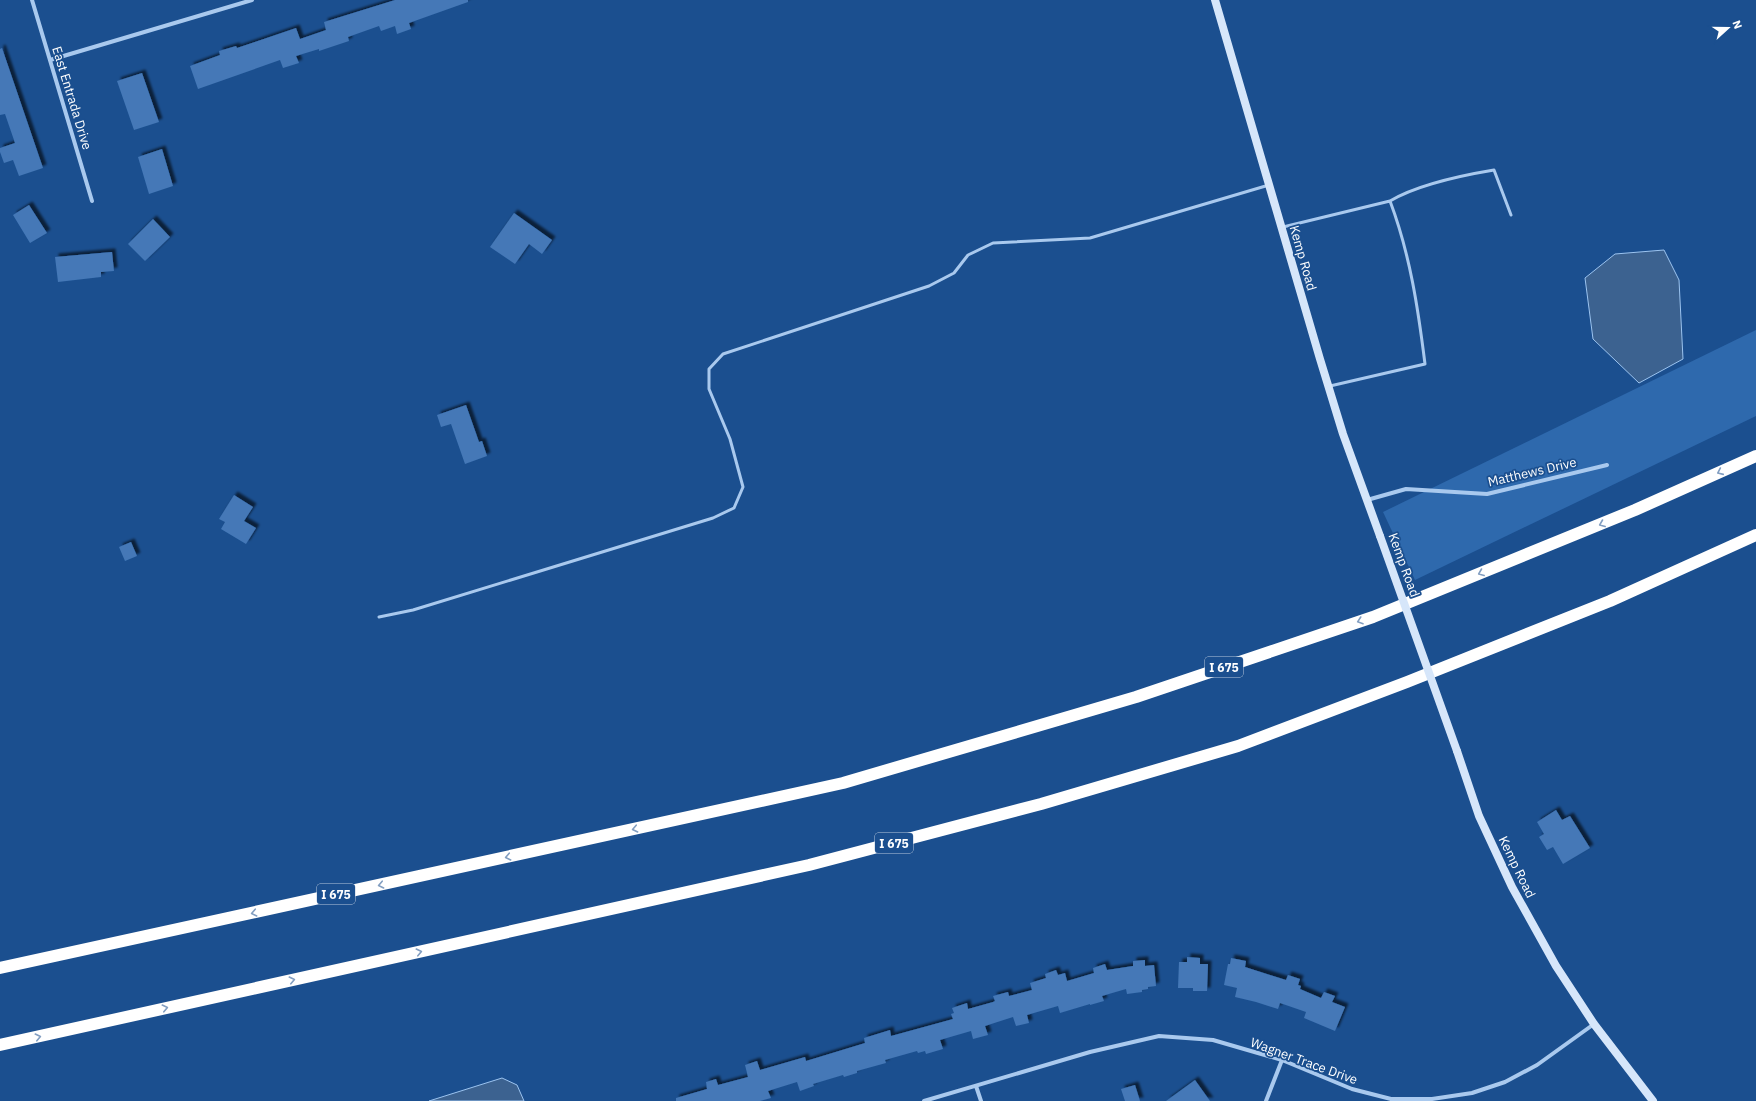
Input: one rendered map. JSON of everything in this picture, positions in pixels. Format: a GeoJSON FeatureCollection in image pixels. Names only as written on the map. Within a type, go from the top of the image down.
{"type":"FeatureCollection","features":[{"type":"Feature","properties":{"kind":"highway","name":"I 675"},"geometry":{"type":"LineString","coordinates":[[0,968],[843,783],[1113,704],[1373,617],[1635,510],[1756,456]]}},
{"type":"Feature","properties":{"kind":"highway","name":"I 675"},"geometry":{"type":"LineString","coordinates":[[0,1045],[809,865],[1041,804],[1238,746],[1400,685],[1610,601],[1756,534]]}},
{"type":"Feature","properties":{"kind":"main road","name":"Kemp Road"},"geometry":{"type":"LineString","coordinates":[[1215,0],[1281,228],[1344,434],[1479,816],[1512,887],[1556,966],[1594,1024],[1653,1101]]}},
{"type":"Feature","properties":{"kind":"street","name":"East Entrada Drive"},"geometry":{"type":"LineString","coordinates":[[32,0],[92,201]]}},
{"type":"Feature","properties":{"kind":"street"},"geometry":{"type":"LineString","coordinates":[[50,60],[252,0]]}},
{"type":"Feature","properties":{"kind":"street","name":"Matthews Drive"},"geometry":{"type":"LineString","coordinates":[[1367,500],[1406,489],[1487,494],[1607,465]]}},
{"type":"Feature","properties":{"kind":"street","name":"Wagner Trace Drive"},"geometry":{"type":"LineString","coordinates":[[924,1101],[1090,1052],[1159,1036],[1214,1040],[1282,1060],[1360,1091],[1391,1099],[1432,1099],[1472,1093],[1505,1082],[1537,1065],[1594,1024]]}},
{"type":"Feature","properties":{"kind":"street"},"geometry":{"type":"LineString","coordinates":[[1266,1101],[1282,1060]]}},
{"type":"Feature","properties":{"kind":"street"},"geometry":{"type":"LineString","coordinates":[[976,1086],[981,1101]]}},
{"type":"Feature","properties":{"kind":"lane"},"geometry":{"type":"LineString","coordinates":[[1281,228],[1390,201],[1402,194],[1471,174],[1494,170],[1511,215]]}},
{"type":"Feature","properties":{"kind":"lane"},"geometry":{"type":"LineString","coordinates":[[379,617],[412,610],[706,520],[734,508],[743,487],[730,439],[709,389],[709,369],[723,354],[929,286],[954,273],[968,255],[993,243],[1090,238],[1269,185]]}},
{"type":"Feature","properties":{"kind":"lane"},"geometry":{"type":"LineString","coordinates":[[1329,387],[1425,364],[1419,316],[1402,233],[1390,201]]}},
{"type":"Feature","properties":{"kind":"shaded area"},"geometry":{"type":"Polygon","coordinates":[[[1664,250],[1679,280],[1683,359],[1639,383],[1593,339],[1585,278],[1615,254],[1664,250]]]}},
{"type":"Feature","properties":{"kind":"shaded area"},"geometry":{"type":"Polygon","coordinates":[[[1756,330],[1756,416],[1415,580],[1383,512],[1756,330]]]}},
{"type":"Feature","properties":{"kind":"shaded area"},"geometry":{"type":"Polygon","coordinates":[[[502,1078],[517,1085],[524,1101],[429,1101],[502,1078]]]}},
{"type":"Feature","properties":{"kind":"building"},"geometry":{"type":"Polygon","coordinates":[[[395,0],[468,0],[468,2],[409,23],[411,29],[397,34],[395,26],[381,31],[379,26],[348,37],[349,41],[319,51],[319,49],[296,56],[299,63],[283,68],[280,60],[198,89],[190,66],[220,55],[219,51],[236,46],[237,48],[296,28],[300,39],[326,30],[324,22],[395,0]]]}},
{"type":"Feature","properties":{"kind":"building"},"geometry":{"type":"Polygon","coordinates":[[[2,48],[43,168],[19,176],[13,160],[4,163],[0,152],[0,148],[15,143],[5,114],[0,115],[0,49],[2,48]]]}},
{"type":"Feature","properties":{"kind":"building"},"geometry":{"type":"Polygon","coordinates":[[[142,73],[159,122],[134,130],[117,81],[142,73]]]}},
{"type":"Feature","properties":{"kind":"building"},"geometry":{"type":"Polygon","coordinates":[[[162,149],[173,186],[149,194],[138,157],[162,149]]]}},
{"type":"Feature","properties":{"kind":"building"},"geometry":{"type":"Polygon","coordinates":[[[29,205],[47,233],[30,243],[13,215],[29,205]]]}},
{"type":"Feature","properties":{"kind":"building"},"geometry":{"type":"Polygon","coordinates":[[[514,213],[552,240],[542,254],[529,244],[515,264],[490,247],[514,213]]]}},
{"type":"Feature","properties":{"kind":"building"},"geometry":{"type":"Polygon","coordinates":[[[153,219],[170,237],[145,261],[128,244],[153,219]]]}},
{"type":"Feature","properties":{"kind":"building"},"geometry":{"type":"Polygon","coordinates":[[[112,252],[114,271],[101,272],[101,277],[58,282],[55,257],[112,252]]]}},
{"type":"Feature","properties":{"kind":"building"},"geometry":{"type":"Polygon","coordinates":[[[466,405],[479,442],[482,441],[487,456],[465,464],[451,424],[441,427],[437,415],[466,405]]]}},
{"type":"Feature","properties":{"kind":"building"},"geometry":{"type":"Polygon","coordinates":[[[234,495],[253,507],[244,521],[256,528],[246,544],[221,529],[225,522],[219,519],[234,495]]]}},
{"type":"Feature","properties":{"kind":"building"},"geometry":{"type":"Polygon","coordinates":[[[131,542],[137,556],[125,561],[119,547],[131,542]]]}},
{"type":"Feature","properties":{"kind":"building"},"geometry":{"type":"Polygon","coordinates":[[[1556,810],[1562,820],[1570,816],[1590,848],[1563,864],[1553,847],[1547,850],[1539,837],[1544,834],[1537,822],[1556,810]]]}},
{"type":"Feature","properties":{"kind":"building"},"geometry":{"type":"Polygon","coordinates":[[[1187,957],[1200,958],[1200,964],[1208,964],[1207,991],[1193,991],[1193,988],[1178,988],[1179,962],[1187,962],[1187,957]]]}},
{"type":"Feature","properties":{"kind":"building"},"geometry":{"type":"Polygon","coordinates":[[[1231,958],[1246,961],[1245,967],[1286,980],[1288,975],[1300,979],[1298,985],[1301,986],[1300,989],[1321,998],[1324,992],[1335,996],[1332,1002],[1345,1007],[1335,1031],[1304,1018],[1306,1012],[1280,1003],[1278,1009],[1235,997],[1237,988],[1224,985],[1228,964],[1230,964],[1231,958]]]}},
{"type":"Feature","properties":{"kind":"building"},"geometry":{"type":"Polygon","coordinates":[[[1145,960],[1145,966],[1154,965],[1156,986],[1148,987],[1148,989],[1142,990],[1142,992],[1127,994],[1126,989],[1102,996],[1104,1001],[1060,1013],[1058,1006],[1027,1015],[1029,1023],[1016,1026],[1013,1017],[985,1026],[988,1035],[973,1039],[971,1031],[940,1040],[943,1049],[926,1054],[925,1051],[918,1053],[917,1051],[885,1060],[886,1063],[857,1071],[857,1073],[844,1077],[843,1075],[813,1084],[814,1086],[800,1091],[797,1082],[768,1091],[771,1098],[760,1101],[676,1101],[676,1098],[707,1089],[706,1082],[716,1079],[718,1085],[748,1077],[745,1065],[757,1061],[760,1070],[805,1057],[806,1061],[865,1043],[864,1038],[890,1030],[891,1036],[953,1019],[951,1014],[954,1013],[952,1008],[967,1003],[968,1009],[995,1001],[993,996],[1008,992],[1009,996],[1032,990],[1030,983],[1046,978],[1045,974],[1056,970],[1058,975],[1065,973],[1067,981],[1094,973],[1093,968],[1105,964],[1107,970],[1133,966],[1133,961],[1145,960]]]}},
{"type":"Feature","properties":{"kind":"building"},"geometry":{"type":"Polygon","coordinates":[[[1195,1080],[1210,1101],[1166,1101],[1195,1080]]]}},
{"type":"Feature","properties":{"kind":"building"},"geometry":{"type":"Polygon","coordinates":[[[1135,1085],[1140,1101],[1125,1101],[1121,1089],[1135,1085]]]}}]}
